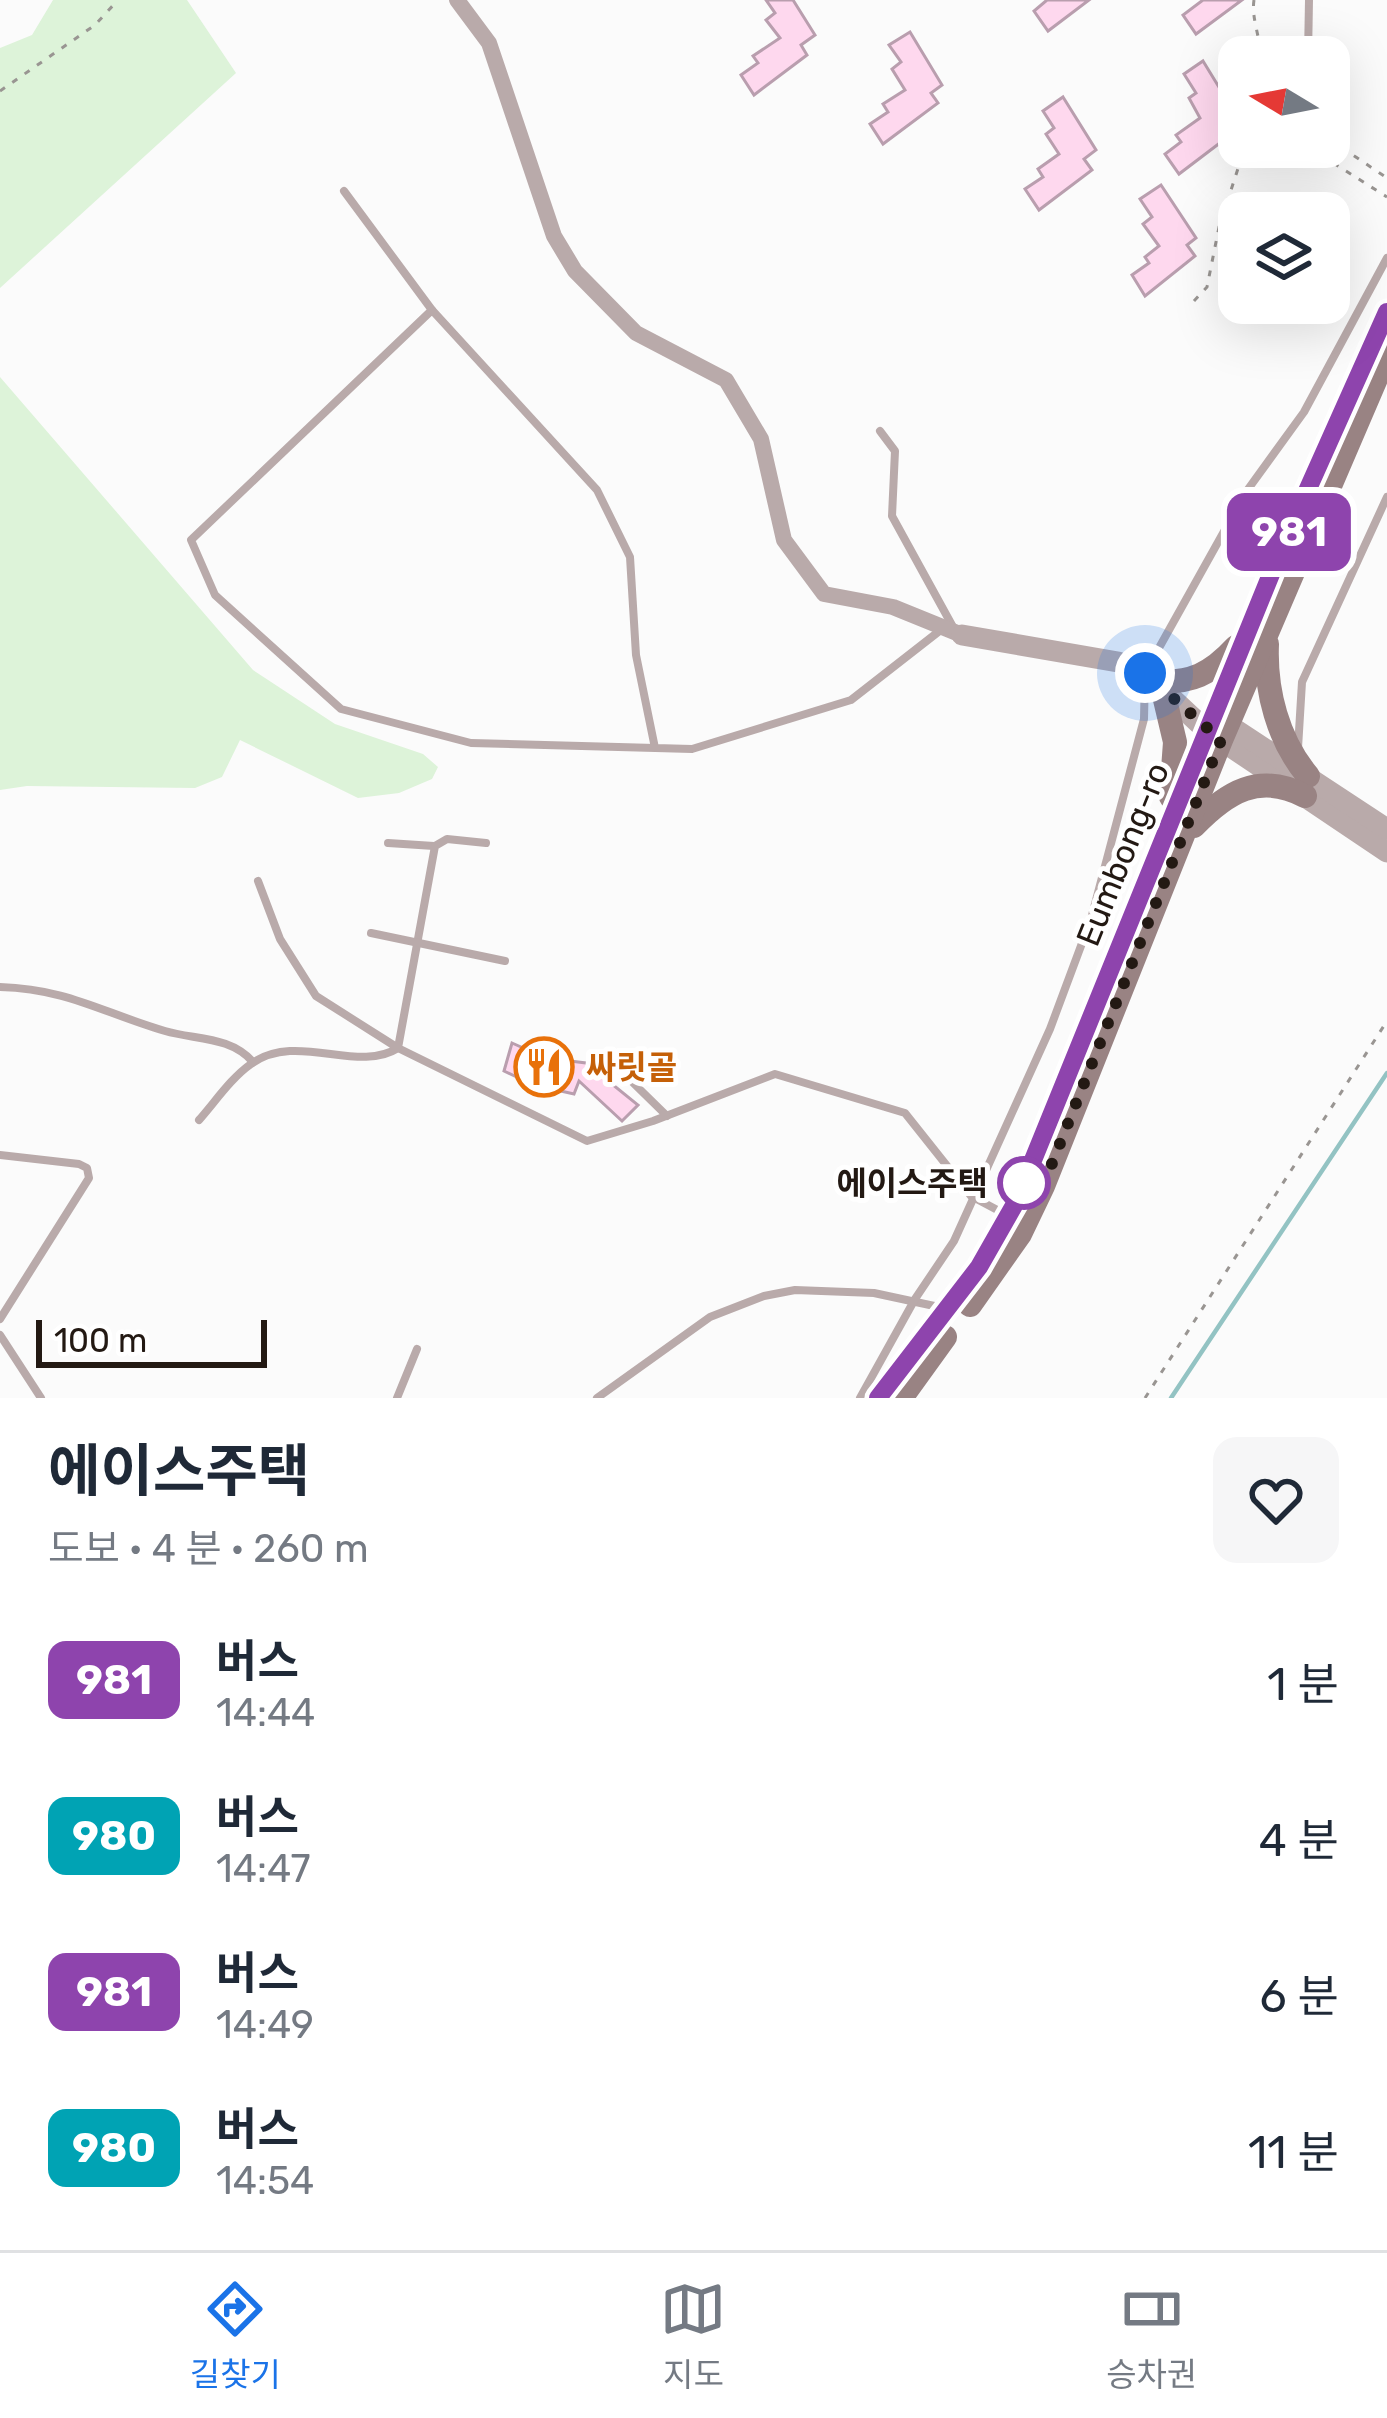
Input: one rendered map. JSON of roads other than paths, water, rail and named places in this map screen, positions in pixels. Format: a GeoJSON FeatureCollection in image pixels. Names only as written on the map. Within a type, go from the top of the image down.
{"type":"FeatureCollection","features":[{"type":"Feature","properties":{"kind":"main road","name":"Eumbong-ro"},"geometry":{"type":"LineString","coordinates":[[1257,635],[1387,312]]}},
{"type":"Feature","properties":{"kind":"main road","name":"Eumbong-ro"},"geometry":{"type":"LineString","coordinates":[[901,1398],[993,1276],[1043,1186],[1217,727],[1387,353]]}},
{"type":"Feature","properties":{"kind":"main road"},"geometry":{"type":"LineString","coordinates":[[1257,635],[1274,710],[1303,778],[1284,785],[1241,788],[1175,836],[1174,742],[1157,684],[1203,676],[1257,635]]}},
{"type":"Feature","properties":{"kind":"main road","name":"Eumbong-ro"},"geometry":{"type":"LineString","coordinates":[[878,1398],[979,1267],[1008,1216],[1175,836]]}},
{"type":"Feature","properties":{"kind":"street"},"geometry":{"type":"LineString","coordinates":[[458,0],[489,43],[554,236],[575,271],[636,333],[726,380],[761,439],[784,540],[824,594],[893,607],[954,632],[1118,662],[1387,829]]}},
{"type":"Feature","properties":{"kind":"street"},"geometry":{"type":"LineString","coordinates":[[1303,778],[1387,852]]}},
{"type":"Feature","properties":{"kind":"lane"},"geometry":{"type":"LineString","coordinates":[[1308,36],[1309,0]]}},
{"type":"Feature","properties":{"kind":"lane"},"geometry":{"type":"LineString","coordinates":[[344,191],[432,310],[597,490],[630,556],[636,655],[655,748]]}},
{"type":"Feature","properties":{"kind":"lane"},"geometry":{"type":"LineString","coordinates":[[860,1398],[915,1299],[954,1241],[1050,1029],[1091,919],[1157,684],[1246,492],[1304,412],[1387,259]]}},
{"type":"Feature","properties":{"kind":"lane"},"geometry":{"type":"LineString","coordinates":[[432,310],[191,540],[215,595],[340,710],[471,743],[692,749],[851,700],[954,632],[892,516],[895,451],[880,431]]}},
{"type":"Feature","properties":{"kind":"lane"},"geometry":{"type":"LineString","coordinates":[[1303,778],[1302,682],[1387,497]]}},
{"type":"Feature","properties":{"kind":"lane"},"geometry":{"type":"LineString","coordinates":[[388,843],[435,846],[446,839],[486,843]]}},
{"type":"Feature","properties":{"kind":"lane"},"geometry":{"type":"LineString","coordinates":[[199,1120],[253,1062],[275,1053],[299,1050],[383,1057],[398,1048],[435,846]]}},
{"type":"Feature","properties":{"kind":"lane"},"geometry":{"type":"LineString","coordinates":[[259,881],[280,939],[316,996],[398,1048],[587,1141],[776,1073],[905,1113],[971,1196],[1008,1216]]}},
{"type":"Feature","properties":{"kind":"lane"},"geometry":{"type":"LineString","coordinates":[[371,933],[505,962]]}},
{"type":"Feature","properties":{"kind":"lane"},"geometry":{"type":"LineString","coordinates":[[0,987],[65,994],[165,1031],[227,1043],[242,1049],[253,1062]]}},
{"type":"Feature","properties":{"kind":"lane"},"geometry":{"type":"LineString","coordinates":[[619,1069],[667,1116]]}},
{"type":"Feature","properties":{"kind":"lane"},"geometry":{"type":"LineString","coordinates":[[0,1156],[80,1164],[87,1168],[89,1178],[0,1319]]}},
{"type":"Feature","properties":{"kind":"lane"},"geometry":{"type":"LineString","coordinates":[[597,1398],[710,1317],[764,1296],[795,1290],[915,1299],[946,1310]]}},
{"type":"Feature","properties":{"kind":"lane"},"geometry":{"type":"LineString","coordinates":[[0,1335],[41,1398]]}},
{"type":"Feature","properties":{"kind":"lane"},"geometry":{"type":"LineString","coordinates":[[397,1398],[418,1349]]}},
{"type":"Feature","properties":{"kind":"waterway"},"geometry":{"type":"LineString","coordinates":[[1171,1398],[1387,1073]]}},
{"type":"Feature","properties":{"kind":"place","name":"싸릿골"},"geometry":{"type":"Point","coordinates":[544,1067]}},
{"type":"Feature","properties":{"kind":"place","name":"에이스주택"},"geometry":{"type":"Point","coordinates":[1024,1183]}}]}
